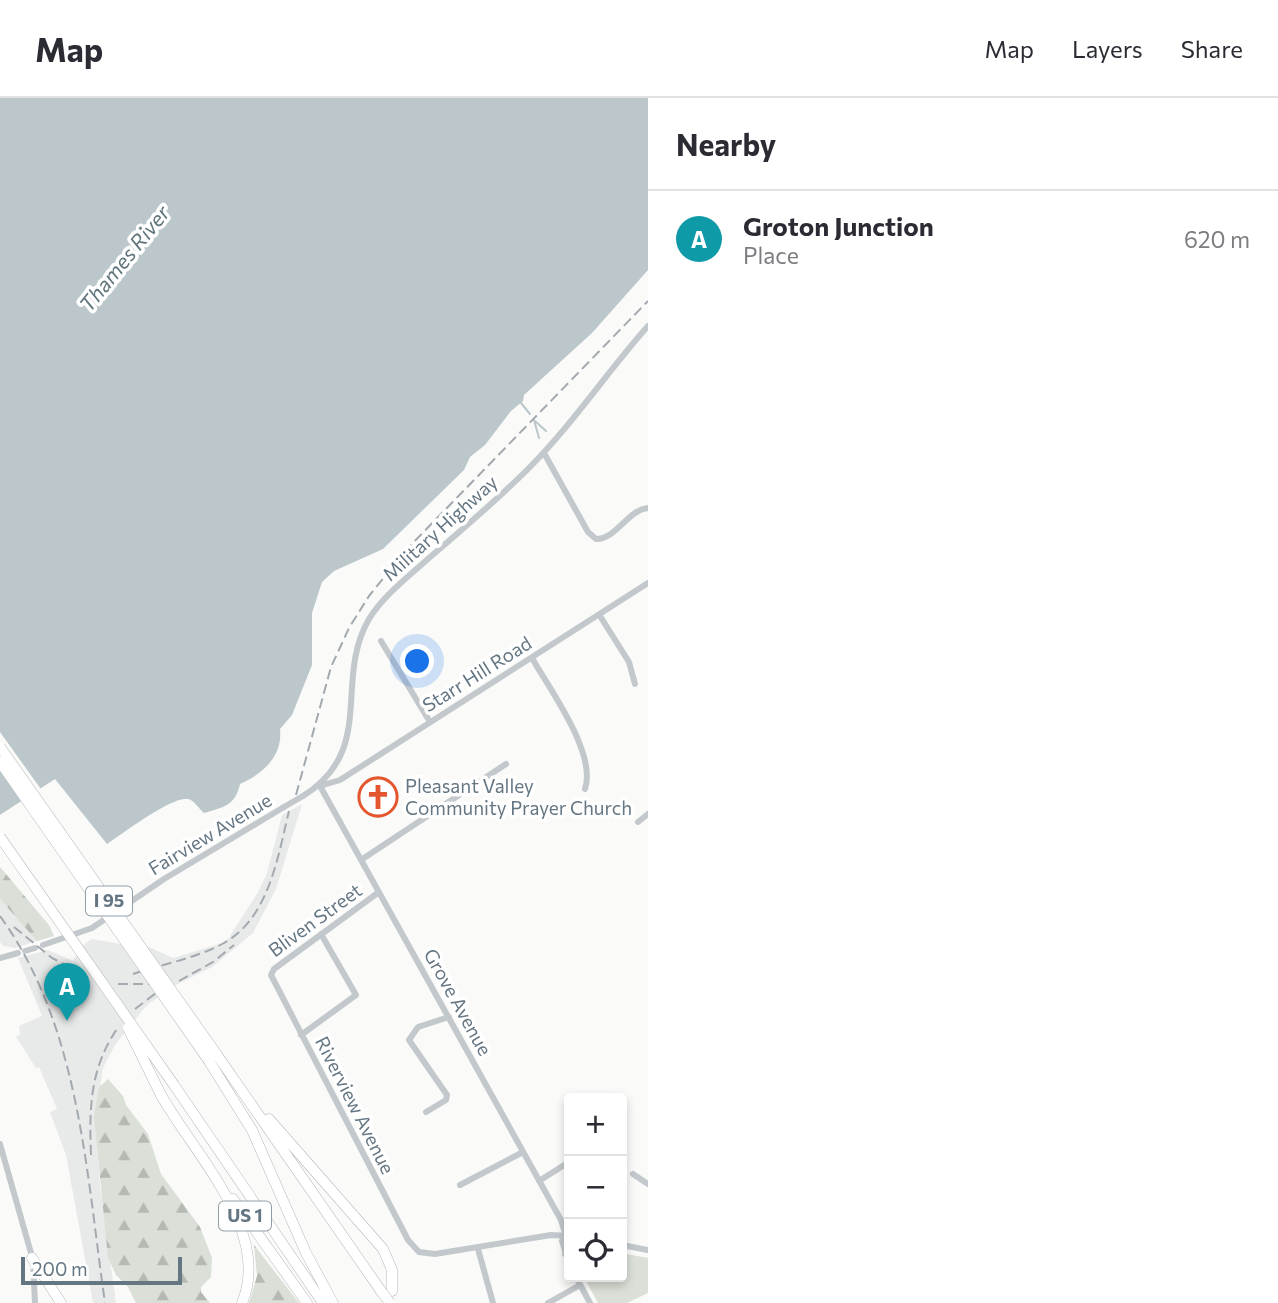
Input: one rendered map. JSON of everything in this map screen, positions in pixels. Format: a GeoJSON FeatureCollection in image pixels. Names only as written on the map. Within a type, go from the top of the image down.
{"type":"FeatureCollection","features":[{"type":"Feature","properties":{"kind":"highway","name":"I 95"},"geometry":{"type":"LineString","coordinates":[[0,747],[213,1058],[250,1103],[383,1290],[389,1303]]}},
{"type":"Feature","properties":{"kind":"highway"},"geometry":{"type":"LineString","coordinates":[[0,762],[213,1058],[252,1130],[306,1253],[333,1303]]}},
{"type":"Feature","properties":{"kind":"highway","name":"I 95"},"geometry":{"type":"LineString","coordinates":[[0,837],[323,1303]]}},
{"type":"Feature","properties":{"kind":"highway","name":"US 1"},"geometry":{"type":"LineString","coordinates":[[104,985],[183,1130],[307,1303]]}},
{"type":"Feature","properties":{"kind":"highway"},"geometry":{"type":"LineString","coordinates":[[250,1103],[269,1118],[380,1245],[392,1270],[383,1290]]}},
{"type":"Feature","properties":{"kind":"highway"},"geometry":{"type":"LineString","coordinates":[[183,1130],[233,1210],[244,1234],[249,1272],[242,1303]]}},
{"type":"Feature","properties":{"kind":"highway"},"geometry":{"type":"LineString","coordinates":[[32,1258],[61,1303]]}},
{"type":"Feature","properties":{"kind":"street","name":"Military Highway"},"geometry":{"type":"LineString","coordinates":[[320,786],[344,751],[355,664],[361,639],[371,617],[399,585],[544,453],[648,326]]}},
{"type":"Feature","properties":{"kind":"street"},"geometry":{"type":"LineString","coordinates":[[641,334],[648,339]]}},
{"type":"Feature","properties":{"kind":"street"},"geometry":{"type":"LineString","coordinates":[[544,453],[588,532],[596,539],[606,538],[640,509],[648,508]]}},
{"type":"Feature","properties":{"kind":"street","name":"Starr Hill Road"},"geometry":{"type":"LineString","coordinates":[[320,786],[340,780],[648,583]]}},
{"type":"Feature","properties":{"kind":"street"},"geometry":{"type":"LineString","coordinates":[[600,616],[629,662],[635,684]]}},
{"type":"Feature","properties":{"kind":"street"},"geometry":{"type":"LineString","coordinates":[[381,641],[430,722]]}},
{"type":"Feature","properties":{"kind":"street"},"geometry":{"type":"LineString","coordinates":[[532,658],[566,718],[588,766],[585,789]]}},
{"type":"Feature","properties":{"kind":"street"},"geometry":{"type":"LineString","coordinates":[[361,860],[506,764]]}},
{"type":"Feature","properties":{"kind":"street","name":"Fairview Avenue"},"geometry":{"type":"LineString","coordinates":[[0,958],[92,928],[180,869],[320,786]]}},
{"type":"Feature","properties":{"kind":"street","name":"Grove Avenue"},"geometry":{"type":"LineString","coordinates":[[320,786],[564,1228]]}},
{"type":"Feature","properties":{"kind":"street"},"geometry":{"type":"LineString","coordinates":[[638,822],[648,814]]}},
{"type":"Feature","properties":{"kind":"street","name":"Bliven Street"},"geometry":{"type":"LineString","coordinates":[[271,974],[379,892]]}},
{"type":"Feature","properties":{"kind":"street"},"geometry":{"type":"LineString","coordinates":[[301,1035],[356,995],[321,934]]}},
{"type":"Feature","properties":{"kind":"street","name":"Riverview Avenue"},"geometry":{"type":"LineString","coordinates":[[271,974],[415,1249],[435,1254],[478,1249]]}},
{"type":"Feature","properties":{"kind":"street"},"geometry":{"type":"LineString","coordinates":[[426,1112],[446,1100],[447,1095],[409,1040],[418,1027],[449,1017]]}},
{"type":"Feature","properties":{"kind":"street"},"geometry":{"type":"LineString","coordinates":[[0,1144],[32,1258],[35,1303]]}},
{"type":"Feature","properties":{"kind":"street"},"geometry":{"type":"LineString","coordinates":[[460,1185],[523,1152]]}},
{"type":"Feature","properties":{"kind":"street"},"geometry":{"type":"LineString","coordinates":[[540,1181],[564,1165]]}},
{"type":"Feature","properties":{"kind":"street"},"geometry":{"type":"LineString","coordinates":[[633,1174],[648,1184]]}},
{"type":"Feature","properties":{"kind":"street"},"geometry":{"type":"LineString","coordinates":[[493,1303],[478,1249],[564,1235]]}},
{"type":"Feature","properties":{"kind":"street"},"geometry":{"type":"LineString","coordinates":[[627,1246],[648,1250]]}},
{"type":"Feature","properties":{"kind":"street"},"geometry":{"type":"LineString","coordinates":[[578,1282],[590,1303]]}},
{"type":"Feature","properties":{"kind":"street"},"geometry":{"type":"LineString","coordinates":[[548,1303],[580,1285]]}},
{"type":"Feature","properties":{"kind":"shaded area"},"geometry":{"type":"Polygon","coordinates":[[[302,804],[276,889],[253,933],[212,967],[172,987],[146,1006],[115,1045],[103,1068],[95,1117],[100,1186],[116,1303],[93,1303],[66,1155],[50,1112],[57,1109],[39,1067],[36,1068],[16,1037],[20,1034],[19,1026],[42,1016],[18,958],[48,950],[73,961],[80,947],[92,939],[121,944],[138,942],[173,958],[219,944],[228,939],[258,892],[267,873],[282,815],[302,804]]]}},
{"type":"Feature","properties":{"kind":"shaded area"},"geometry":{"type":"Polygon","coordinates":[[[0,899],[37,941],[15,948],[3,946],[0,942],[0,899]]]}},
{"type":"Feature","properties":{"kind":"green space"},"geometry":{"type":"Polygon","coordinates":[[[0,867],[49,925],[54,936],[37,941],[0,899],[0,867]]]}},
{"type":"Feature","properties":{"kind":"green space"},"geometry":{"type":"Polygon","coordinates":[[[108,1079],[123,1096],[126,1105],[148,1134],[161,1174],[200,1227],[212,1258],[211,1277],[201,1287],[201,1292],[210,1303],[136,1303],[128,1287],[116,1275],[108,1258],[94,1117],[99,1087],[108,1079]]]}},
{"type":"Feature","properties":{"kind":"green space"},"geometry":{"type":"Polygon","coordinates":[[[254,1245],[299,1303],[249,1303],[257,1276],[254,1245]]]}},
{"type":"Feature","properties":{"kind":"green space"},"geometry":{"type":"Polygon","coordinates":[[[627,1254],[648,1258],[648,1293],[627,1303],[598,1303],[587,1282],[627,1282],[627,1254]]]}},
{"type":"Feature","properties":{"kind":"water","name":"Thames River"},"geometry":{"type":"Polygon","coordinates":[[[0,98],[648,98],[648,270],[592,333],[524,395],[523,401],[511,411],[485,445],[470,457],[464,470],[383,549],[334,571],[322,582],[312,613],[312,665],[292,715],[280,729],[278,748],[270,763],[240,784],[235,797],[223,807],[204,813],[190,800],[180,800],[159,810],[107,844],[55,779],[0,815],[0,98]]]}},
{"type":"Feature","properties":{"kind":"pier"},"geometry":{"type":"Polygon","coordinates":[[[0,732],[43,792],[24,805],[0,770],[0,732]]]}},
{"type":"Feature","properties":{"kind":"waterway"},"geometry":{"type":"LineString","coordinates":[[521,403],[530,414]]}},
{"type":"Feature","properties":{"kind":"waterway"},"geometry":{"type":"LineString","coordinates":[[534,420],[539,438]]}},
{"type":"Feature","properties":{"kind":"waterway"},"geometry":{"type":"LineString","coordinates":[[535,421],[546,431]]}},
{"type":"Feature","properties":{"kind":"railway"},"geometry":{"type":"LineString","coordinates":[[296,795],[331,667],[349,628],[369,596],[408,548],[648,301]]}},
{"type":"Feature","properties":{"kind":"railway"},"geometry":{"type":"LineString","coordinates":[[133,974],[203,953],[239,932],[252,918],[269,884],[289,811]]}},
{"type":"Feature","properties":{"kind":"railway"},"geometry":{"type":"LineString","coordinates":[[0,916],[27,959],[47,1005],[63,1053],[85,1152],[105,1303]]}},
{"type":"Feature","properties":{"kind":"railway"},"geometry":{"type":"LineString","coordinates":[[14,927],[52,958],[85,975]]}},
{"type":"Feature","properties":{"kind":"railway"},"geometry":{"type":"LineString","coordinates":[[179,981],[213,962],[234,945]]}},
{"type":"Feature","properties":{"kind":"railway"},"geometry":{"type":"LineString","coordinates":[[118,984],[150,984]]}},
{"type":"Feature","properties":{"kind":"railway"},"geometry":{"type":"LineString","coordinates":[[135,1009],[156,993]]}},
{"type":"Feature","properties":{"kind":"railway"},"geometry":{"type":"LineString","coordinates":[[91,1155],[93,1088],[102,1057],[119,1026]]}},
{"type":"Feature","properties":{"kind":"place","name":"Pleasant Valley Community Prayer Church"},"geometry":{"type":"Point","coordinates":[378,797]}},
{"type":"Feature","properties":{"kind":"place","name":"Groton Junction"},"geometry":{"type":"Point","coordinates":[67,1021]}}]}
